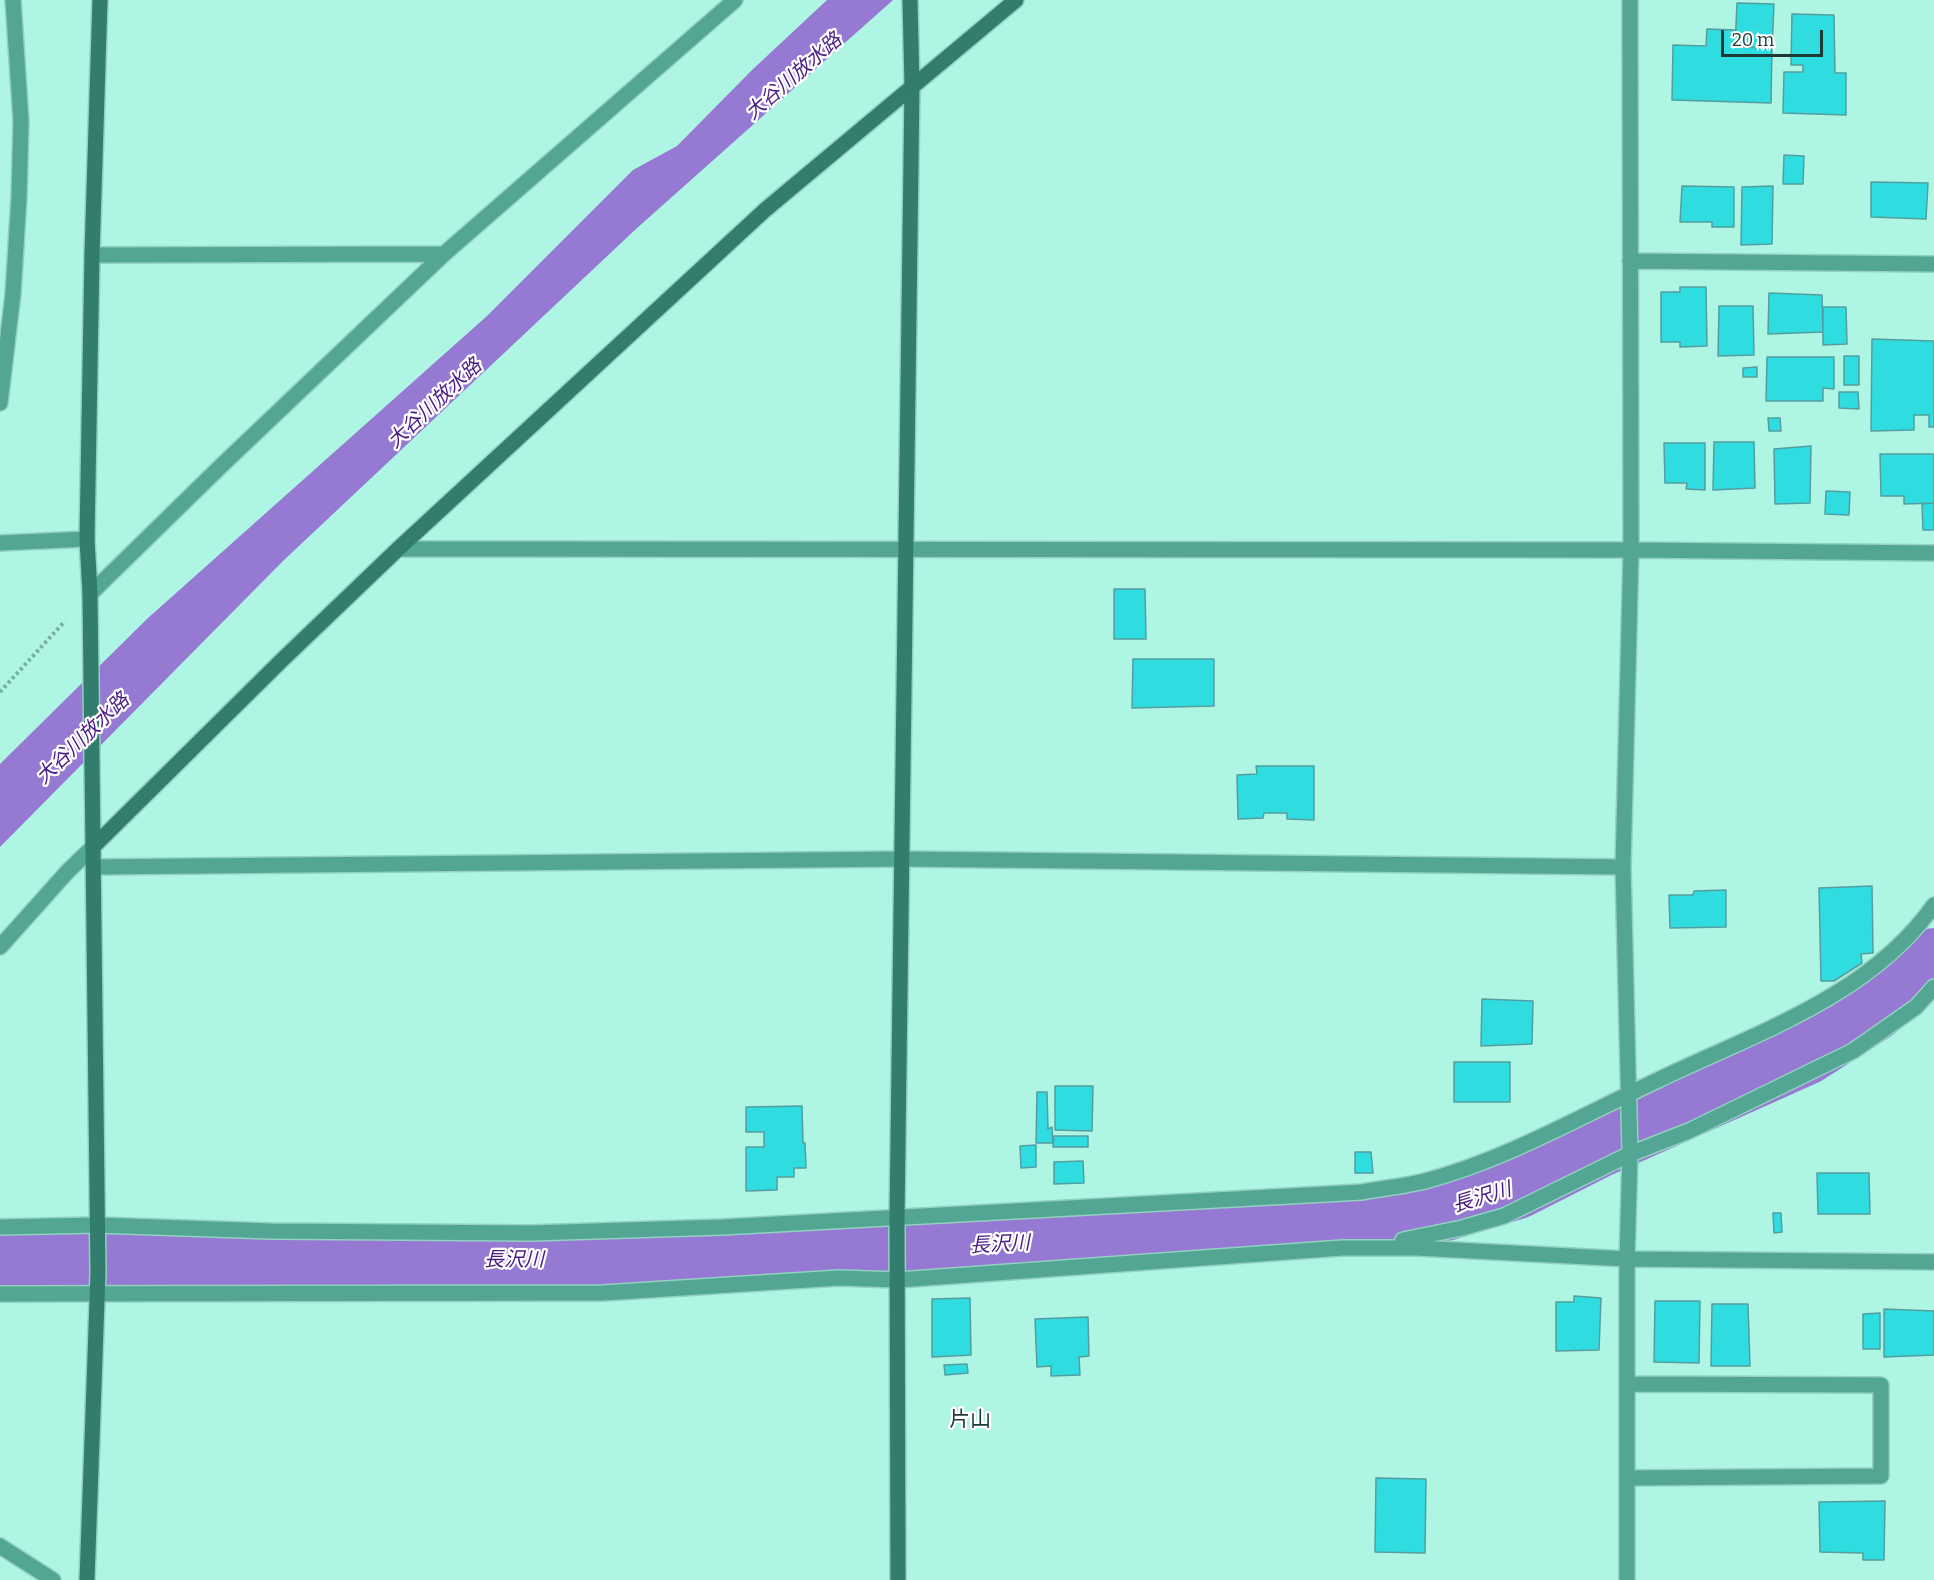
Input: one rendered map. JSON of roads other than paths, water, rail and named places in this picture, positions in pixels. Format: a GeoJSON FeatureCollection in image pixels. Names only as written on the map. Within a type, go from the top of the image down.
{"type":"FeatureCollection","features":[{"type":"Feature","properties":{"kind":"street"},"geometry":{"type":"LineString","coordinates":[[0,403],[12,294],[19,197],[21,121],[13,0]]}},
{"type":"Feature","properties":{"kind":"street"},"geometry":{"type":"LineString","coordinates":[[87,1580],[99,1273],[90,594],[87,539],[92,255],[100,0]]}},
{"type":"Feature","properties":{"kind":"street"},"geometry":{"type":"LineString","coordinates":[[90,594],[444,254],[735,0]]}},
{"type":"Feature","properties":{"kind":"street"},"geometry":{"type":"LineString","coordinates":[[898,1580],[897,1222],[912,86],[910,0]]}},
{"type":"Feature","properties":{"kind":"street"},"geometry":{"type":"LineString","coordinates":[[0,947],[68,871],[398,549],[765,210],[1016,0]]}},
{"type":"Feature","properties":{"kind":"street"},"geometry":{"type":"LineString","coordinates":[[1627,1580],[1627,1260],[1630,1094],[1623,867],[1631,550],[1630,0]]}},
{"type":"Feature","properties":{"kind":"street"},"geometry":{"type":"LineString","coordinates":[[92,255],[444,254]]}},
{"type":"Feature","properties":{"kind":"street"},"geometry":{"type":"LineString","coordinates":[[1630,261],[1934,264]]}},
{"type":"Feature","properties":{"kind":"street"},"geometry":{"type":"LineString","coordinates":[[0,543],[87,539]]}},
{"type":"Feature","properties":{"kind":"street"},"geometry":{"type":"LineString","coordinates":[[398,549],[1631,550],[1934,553]]}},
{"type":"Feature","properties":{"kind":"street"},"geometry":{"type":"LineString","coordinates":[[94,867],[903,859],[1623,867]]}},
{"type":"Feature","properties":{"kind":"street"},"geometry":{"type":"LineString","coordinates":[[0,1227],[531,1233],[897,1222],[1362,1192],[1424,1181],[1488,1159],[1548,1134],[1790,1019],[1836,994],[1880,964],[1918,928],[1934,905]]}},
{"type":"Feature","properties":{"kind":"street"},"geometry":{"type":"LineString","coordinates":[[1342,1248],[1419,1238],[1504,1216],[1630,1154],[1689,1131],[1853,1051],[1916,1007],[1934,987]]}},
{"type":"Feature","properties":{"kind":"street"},"geometry":{"type":"LineString","coordinates":[[0,1294],[603,1293],[1342,1248],[1417,1248],[1627,1260],[1934,1262]]}},
{"type":"Feature","properties":{"kind":"street"},"geometry":{"type":"LineString","coordinates":[[1627,1384],[1881,1385],[1881,1476],[1627,1478]]}},
{"type":"Feature","properties":{"kind":"street"},"geometry":{"type":"LineString","coordinates":[[0,1546],[53,1580]]}},
{"type":"Feature","properties":{"kind":"water","name":"大谷川放水路"},"geometry":{"type":"Polygon","coordinates":[[[827,0],[893,0],[636,229],[283,561],[0,847],[0,764],[148,618],[487,316],[633,170],[677,146],[752,70],[827,0]]]}},
{"type":"Feature","properties":{"kind":"waterway","name":"長沢川"},"geometry":{"type":"LineString","coordinates":[[0,1259],[574,1260],[870,1253],[1370,1223],[1445,1210],[1517,1188],[1596,1148],[1806,1054],[1873,1011],[1934,959]]}},
{"type":"Feature","properties":{"kind":"district","name":"片山"},"geometry":{"type":"Point","coordinates":[970,1420]}}]}
